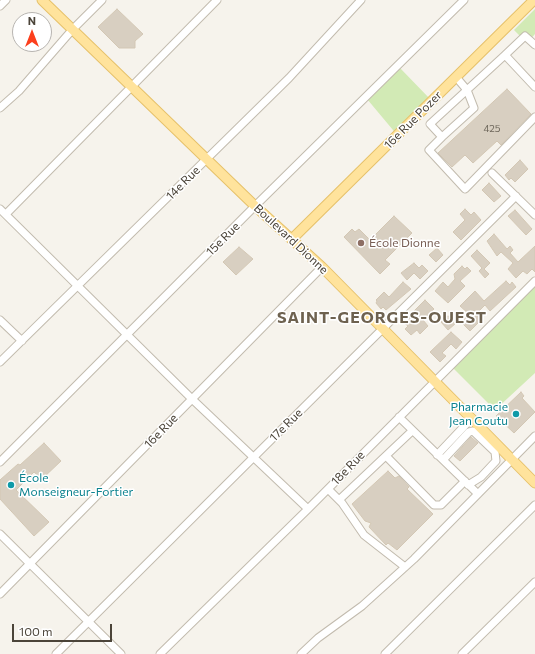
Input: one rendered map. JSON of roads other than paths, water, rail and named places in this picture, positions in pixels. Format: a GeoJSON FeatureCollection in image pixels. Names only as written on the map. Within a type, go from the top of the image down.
{"type":"FeatureCollection","features":[{"type":"Feature","properties":{"kind":"main road","name":"Boulevard Dionne"},"geometry":{"type":"LineString","coordinates":[[42,0],[255,206],[322,267],[535,483]]}},
{"type":"Feature","properties":{"kind":"main road","name":"16e Rue Pozer"},"geometry":{"type":"LineString","coordinates":[[292,239],[534,0]]}},
{"type":"Feature","properties":{"kind":"street"},"geometry":{"type":"LineString","coordinates":[[0,6],[6,0]]}},
{"type":"Feature","properties":{"kind":"street"},"geometry":{"type":"LineString","coordinates":[[0,108],[19,91],[72,30],[102,0]]}},
{"type":"Feature","properties":{"kind":"street"},"geometry":{"type":"LineString","coordinates":[[6,214],[217,0]]}},
{"type":"Feature","properties":{"kind":"street","name":"14e Rue"},"geometry":{"type":"LineString","coordinates":[[0,362],[289,78],[361,0]]}},
{"type":"Feature","properties":{"kind":"street","name":"15e Rue"},"geometry":{"type":"LineString","coordinates":[[0,462],[255,206],[464,0]]}},
{"type":"Feature","properties":{"kind":"street"},"geometry":{"type":"LineString","coordinates":[[442,137],[430,124],[525,36],[535,45]]}},
{"type":"Feature","properties":{"kind":"street"},"geometry":{"type":"LineString","coordinates":[[505,55],[535,87]]}},
{"type":"Feature","properties":{"kind":"street"},"geometry":{"type":"LineString","coordinates":[[456,77],[468,90],[474,108],[429,150],[465,189],[535,117]]}},
{"type":"Feature","properties":{"kind":"street"},"geometry":{"type":"LineString","coordinates":[[492,173],[535,214]]}},
{"type":"Feature","properties":{"kind":"street","name":"17e Rue"},"geometry":{"type":"LineString","coordinates":[[56,654],[516,196]]}},
{"type":"Feature","properties":{"kind":"street"},"geometry":{"type":"LineString","coordinates":[[0,209],[192,399],[255,457],[308,509]]}},
{"type":"Feature","properties":{"kind":"street","name":"16e Rue"},"geometry":{"type":"LineString","coordinates":[[0,594],[322,267]]}},
{"type":"Feature","properties":{"kind":"street","name":"18e Rue"},"geometry":{"type":"LineString","coordinates":[[160,654],[308,509],[535,281]]}},
{"type":"Feature","properties":{"kind":"street"},"geometry":{"type":"LineString","coordinates":[[0,320],[22,341]]}},
{"type":"Feature","properties":{"kind":"street"},"geometry":{"type":"LineString","coordinates":[[398,417],[478,494]]}},
{"type":"Feature","properties":{"kind":"street"},"geometry":{"type":"LineString","coordinates":[[440,457],[472,418]]}},
{"type":"Feature","properties":{"kind":"street"},"geometry":{"type":"LineString","coordinates":[[339,500],[412,430]]}},
{"type":"Feature","properties":{"kind":"street"},"geometry":{"type":"LineString","coordinates":[[386,456],[434,505],[441,505],[466,483],[481,477],[496,461],[495,452],[473,431],[440,457]]}},
{"type":"Feature","properties":{"kind":"street"},"geometry":{"type":"LineString","coordinates":[[301,654],[318,638],[362,606],[406,567],[535,436]]}},
{"type":"Feature","properties":{"kind":"street"},"geometry":{"type":"LineString","coordinates":[[328,489],[339,500],[364,535],[406,567]]}},
{"type":"Feature","properties":{"kind":"street"},"geometry":{"type":"LineString","coordinates":[[385,654],[535,505]]}},
{"type":"Feature","properties":{"kind":"street"},"geometry":{"type":"LineString","coordinates":[[0,534],[121,654]]}},
{"type":"Feature","properties":{"kind":"street"},"geometry":{"type":"LineString","coordinates":[[462,654],[535,582]]}},
{"type":"Feature","properties":{"kind":"place","name":"École Dionne"},"geometry":{"type":"Point","coordinates":[361,243]}},
{"type":"Feature","properties":{"kind":"place","name":"Pharmacie Jean Coutu"},"geometry":{"type":"Point","coordinates":[516,414]}},
{"type":"Feature","properties":{"kind":"place","name":"École Monseigneur-Fortier"},"geometry":{"type":"Point","coordinates":[11,485]}},
{"type":"Feature","properties":{"kind":"district","name":"SAINT-GEORGES-OUEST"},"geometry":{"type":"Point","coordinates":[382,318]}}]}
